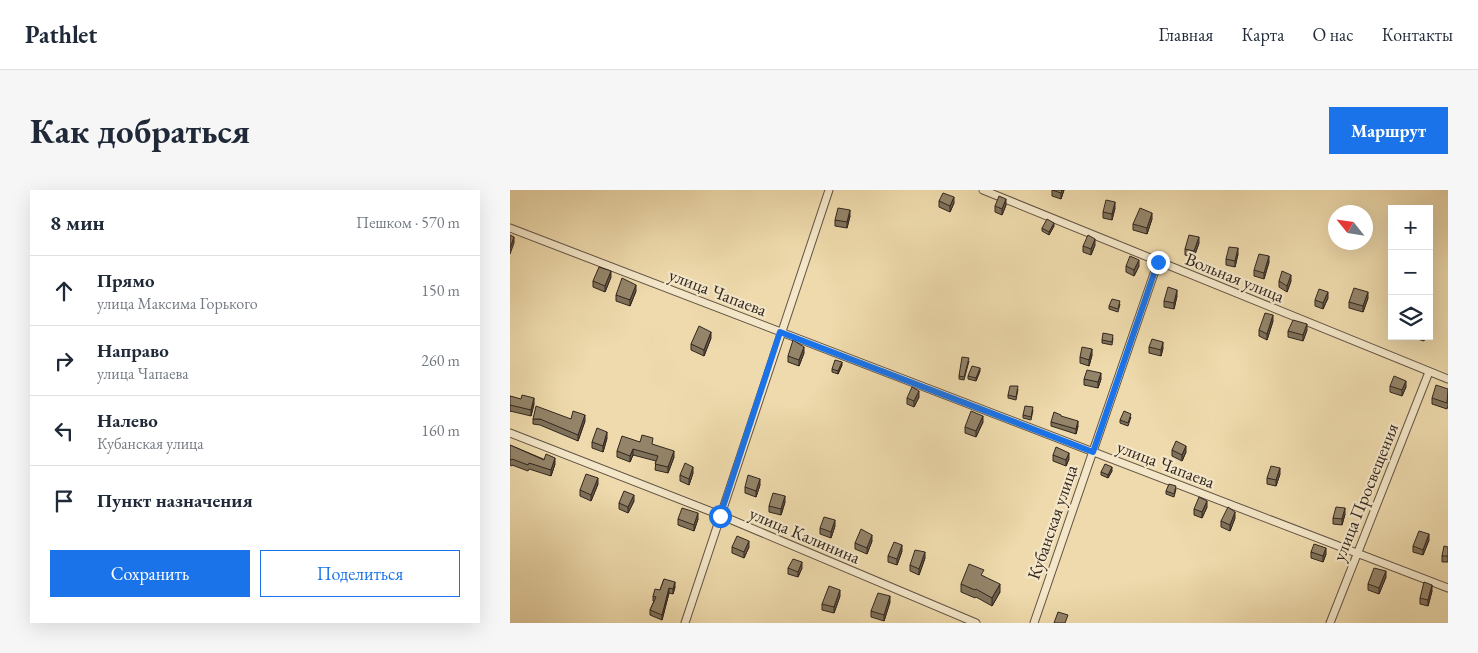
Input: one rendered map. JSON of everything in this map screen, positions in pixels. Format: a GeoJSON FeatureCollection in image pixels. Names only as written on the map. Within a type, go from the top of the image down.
{"type":"FeatureCollection","features":[{"type":"Feature","properties":{"kind":"street"},"geometry":{"type":"LineString","coordinates":[[685,623],[828,190]]}},
{"type":"Feature","properties":{"kind":"street","name":"Вольная улица"},"geometry":{"type":"LineString","coordinates":[[983,190],[1448,379]]}},
{"type":"Feature","properties":{"kind":"street","name":"улица Чапаева"},"geometry":{"type":"LineString","coordinates":[[510,228],[1448,588]]}},
{"type":"Feature","properties":{"kind":"street","name":"Кубанская улица"},"geometry":{"type":"LineString","coordinates":[[1034,623],[1158,262]]}},
{"type":"Feature","properties":{"kind":"street","name":"улица Просвещения"},"geometry":{"type":"LineString","coordinates":[[1330,623],[1429,372]]}},
{"type":"Feature","properties":{"kind":"street","name":"улица Калинина"},"geometry":{"type":"LineString","coordinates":[[510,433],[720,516],[976,623]]}},
{"type":"Feature","properties":{"kind":"building"},"geometry":{"type":"Polygon","coordinates":[[[943,193],[954,197],[950,206],[939,201],[943,193]]]}},
{"type":"Feature","properties":{"kind":"building"},"geometry":{"type":"Polygon","coordinates":[[[999,196],[1006,199],[1002,209],[995,206],[999,196]]]}},
{"type":"Feature","properties":{"kind":"building"},"geometry":{"type":"Polygon","coordinates":[[[1106,200],[1115,202],[1112,214],[1103,212],[1106,200]]]}},
{"type":"Feature","properties":{"kind":"building"},"geometry":{"type":"Polygon","coordinates":[[[838,208],[850,210],[847,222],[835,220],[838,208]]]}},
{"type":"Feature","properties":{"kind":"building"},"geometry":{"type":"Polygon","coordinates":[[[1140,208],[1152,213],[1147,228],[1133,224],[1140,208]]]}},
{"type":"Feature","properties":{"kind":"building"},"geometry":{"type":"Polygon","coordinates":[[[1047,219],[1054,223],[1049,232],[1042,228],[1047,219]]]}},
{"type":"Feature","properties":{"kind":"building"},"geometry":{"type":"Polygon","coordinates":[[[510,235],[514,237],[510,248],[510,235]]]}},
{"type":"Feature","properties":{"kind":"building"},"geometry":{"type":"Polygon","coordinates":[[[1088,235],[1095,239],[1091,249],[1083,246],[1088,235]]]}},
{"type":"Feature","properties":{"kind":"building"},"geometry":{"type":"Polygon","coordinates":[[[1189,235],[1199,237],[1194,251],[1185,249],[1189,235]]]}},
{"type":"Feature","properties":{"kind":"building"},"geometry":{"type":"Polygon","coordinates":[[[1229,247],[1238,248],[1235,261],[1226,259],[1229,247]]]}},
{"type":"Feature","properties":{"kind":"building"},"geometry":{"type":"Polygon","coordinates":[[[1259,254],[1269,256],[1264,273],[1254,270],[1259,254]]]}},
{"type":"Feature","properties":{"kind":"building"},"geometry":{"type":"Polygon","coordinates":[[[1130,256],[1139,260],[1134,270],[1126,266],[1130,256]]]}},
{"type":"Feature","properties":{"kind":"building"},"geometry":{"type":"Polygon","coordinates":[[[599,267],[611,271],[605,286],[593,281],[599,267]]]}},
{"type":"Feature","properties":{"kind":"building"},"geometry":{"type":"Polygon","coordinates":[[[1282,271],[1291,275],[1287,286],[1279,281],[1282,271]]]}},
{"type":"Feature","properties":{"kind":"building"},"geometry":{"type":"Polygon","coordinates":[[[622,278],[636,285],[630,300],[616,295],[622,278]]]}},
{"type":"Feature","properties":{"kind":"building"},"geometry":{"type":"Polygon","coordinates":[[[1168,287],[1177,290],[1174,303],[1164,301],[1168,287]]]}},
{"type":"Feature","properties":{"kind":"building"},"geometry":{"type":"Polygon","coordinates":[[[1354,288],[1368,292],[1363,306],[1349,302],[1354,288]]]}},
{"type":"Feature","properties":{"kind":"building"},"geometry":{"type":"Polygon","coordinates":[[[1319,289],[1328,292],[1323,303],[1315,300],[1319,289]]]}},
{"type":"Feature","properties":{"kind":"building"},"geometry":{"type":"Polygon","coordinates":[[[1112,299],[1120,301],[1118,309],[1109,306],[1112,299]]]}},
{"type":"Feature","properties":{"kind":"building"},"geometry":{"type":"Polygon","coordinates":[[[1265,313],[1273,315],[1267,334],[1259,330],[1265,313]]]}},
{"type":"Feature","properties":{"kind":"building"},"geometry":{"type":"Polygon","coordinates":[[[1293,320],[1307,324],[1303,335],[1288,331],[1293,320]]]}},
{"type":"Feature","properties":{"kind":"building"},"geometry":{"type":"Polygon","coordinates":[[[699,326],[711,332],[704,350],[691,344],[699,326]]]}},
{"type":"Feature","properties":{"kind":"building"},"geometry":{"type":"Polygon","coordinates":[[[1103,333],[1113,335],[1112,342],[1102,340],[1103,333]]]}},
{"type":"Feature","properties":{"kind":"building"},"geometry":{"type":"Polygon","coordinates":[[[1152,339],[1163,342],[1161,350],[1149,347],[1152,339]]]}},
{"type":"Feature","properties":{"kind":"building"},"geometry":{"type":"Polygon","coordinates":[[[793,340],[804,347],[799,360],[788,356],[793,340]]]}},
{"type":"Feature","properties":{"kind":"building"},"geometry":{"type":"Polygon","coordinates":[[[1082,347],[1092,349],[1089,360],[1080,357],[1082,347]]]}},
{"type":"Feature","properties":{"kind":"building"},"geometry":{"type":"Polygon","coordinates":[[[962,357],[969,358],[964,377],[959,376],[962,357]]]}},
{"type":"Feature","properties":{"kind":"building"},"geometry":{"type":"Polygon","coordinates":[[[835,360],[842,362],[838,371],[832,369],[835,360]]]}},
{"type":"Feature","properties":{"kind":"building"},"geometry":{"type":"Polygon","coordinates":[[[972,366],[980,368],[976,378],[968,376],[972,366]]]}},
{"type":"Feature","properties":{"kind":"building"},"geometry":{"type":"Polygon","coordinates":[[[1087,370],[1101,373],[1098,382],[1084,379],[1087,370]]]}},
{"type":"Feature","properties":{"kind":"building"},"geometry":{"type":"Polygon","coordinates":[[[1394,376],[1406,381],[1402,390],[1390,386],[1394,376]]]}},
{"type":"Feature","properties":{"kind":"building"},"geometry":{"type":"Polygon","coordinates":[[[1436,385],[1448,389],[1447,403],[1432,398],[1436,385]]]}},
{"type":"Feature","properties":{"kind":"building"},"geometry":{"type":"Polygon","coordinates":[[[1010,386],[1018,386],[1016,397],[1008,395],[1010,386]]]}},
{"type":"Feature","properties":{"kind":"building"},"geometry":{"type":"Polygon","coordinates":[[[912,387],[919,391],[914,401],[907,398],[912,387]]]}},
{"type":"Feature","properties":{"kind":"building"},"geometry":{"type":"Polygon","coordinates":[[[522,395],[534,398],[531,410],[510,405],[510,396],[521,399],[522,395]]]}},
{"type":"Feature","properties":{"kind":"building"},"geometry":{"type":"Polygon","coordinates":[[[536,406],[571,419],[573,411],[585,415],[578,435],[540,419],[533,419],[536,406]]]}},
{"type":"Feature","properties":{"kind":"building"},"geometry":{"type":"Polygon","coordinates":[[[1025,406],[1033,407],[1031,417],[1023,415],[1025,406]]]}},
{"type":"Feature","properties":{"kind":"building"},"geometry":{"type":"Polygon","coordinates":[[[971,411],[983,416],[976,431],[965,427],[971,411]]]}},
{"type":"Feature","properties":{"kind":"building"},"geometry":{"type":"Polygon","coordinates":[[[1124,411],[1131,414],[1128,423],[1120,420],[1124,411]]]}},
{"type":"Feature","properties":{"kind":"building"},"geometry":{"type":"Polygon","coordinates":[[[1054,412],[1078,421],[1076,429],[1051,422],[1054,412]]]}},
{"type":"Feature","properties":{"kind":"building"},"geometry":{"type":"Polygon","coordinates":[[[597,428],[607,432],[603,446],[592,442],[597,428]]]}},
{"type":"Feature","properties":{"kind":"building"},"geometry":{"type":"Polygon","coordinates":[[[642,435],[653,438],[652,444],[674,451],[668,467],[655,464],[658,456],[633,449],[630,456],[617,451],[622,436],[640,442],[642,435]]]}},
{"type":"Feature","properties":{"kind":"building"},"geometry":{"type":"Polygon","coordinates":[[[1176,441],[1186,446],[1182,455],[1172,450],[1176,441]]]}},
{"type":"Feature","properties":{"kind":"building"},"geometry":{"type":"Polygon","coordinates":[[[510,445],[544,460],[546,454],[555,458],[551,470],[510,459],[510,445]]]}},
{"type":"Feature","properties":{"kind":"building"},"geometry":{"type":"Polygon","coordinates":[[[1056,447],[1069,453],[1066,460],[1053,455],[1056,447]]]}},
{"type":"Feature","properties":{"kind":"building"},"geometry":{"type":"Polygon","coordinates":[[[685,463],[693,467],[689,479],[680,475],[685,463]]]}},
{"type":"Feature","properties":{"kind":"building"},"geometry":{"type":"Polygon","coordinates":[[[1105,464],[1112,467],[1108,475],[1101,472],[1105,464]]]}},
{"type":"Feature","properties":{"kind":"building"},"geometry":{"type":"Polygon","coordinates":[[[1271,466],[1280,468],[1276,480],[1267,478],[1271,466]]]}},
{"type":"Feature","properties":{"kind":"building"},"geometry":{"type":"Polygon","coordinates":[[[586,474],[598,478],[591,495],[580,490],[586,474]]]}},
{"type":"Feature","properties":{"kind":"building"},"geometry":{"type":"Polygon","coordinates":[[[748,475],[760,479],[756,491],[745,487],[748,475]]]}},
{"type":"Feature","properties":{"kind":"building"},"geometry":{"type":"Polygon","coordinates":[[[1169,484],[1176,486],[1174,494],[1166,491],[1169,484]]]}},
{"type":"Feature","properties":{"kind":"building"},"geometry":{"type":"Polygon","coordinates":[[[624,491],[634,495],[628,507],[619,503],[624,491]]]}},
{"type":"Feature","properties":{"kind":"building"},"geometry":{"type":"Polygon","coordinates":[[[773,493],[785,496],[781,509],[769,506],[773,493]]]}},
{"type":"Feature","properties":{"kind":"building"},"geometry":{"type":"Polygon","coordinates":[[[1199,497],[1207,501],[1202,512],[1194,509],[1199,497]]]}},
{"type":"Feature","properties":{"kind":"building"},"geometry":{"type":"Polygon","coordinates":[[[1228,507],[1235,512],[1230,525],[1221,521],[1228,507]]]}},
{"type":"Feature","properties":{"kind":"building"},"geometry":{"type":"Polygon","coordinates":[[[1336,507],[1345,508],[1342,519],[1333,518],[1336,507]]]}},
{"type":"Feature","properties":{"kind":"building"},"geometry":{"type":"Polygon","coordinates":[[[682,508],[698,513],[694,525],[678,519],[682,508]]]}},
{"type":"Feature","properties":{"kind":"building"},"geometry":{"type":"Polygon","coordinates":[[[824,517],[835,520],[831,532],[820,528],[824,517]]]}},
{"type":"Feature","properties":{"kind":"building"},"geometry":{"type":"Polygon","coordinates":[[[861,529],[872,535],[867,548],[855,543],[861,529]]]}},
{"type":"Feature","properties":{"kind":"building"},"geometry":{"type":"Polygon","coordinates":[[[1419,531],[1429,534],[1423,550],[1413,546],[1419,531]]]}},
{"type":"Feature","properties":{"kind":"building"},"geometry":{"type":"Polygon","coordinates":[[[737,536],[749,541],[744,552],[732,547],[737,536]]]}},
{"type":"Feature","properties":{"kind":"building"},"geometry":{"type":"Polygon","coordinates":[[[894,542],[902,545],[897,559],[888,556],[894,542]]]}},
{"type":"Feature","properties":{"kind":"building"},"geometry":{"type":"Polygon","coordinates":[[[1314,544],[1326,548],[1323,556],[1311,552],[1314,544]]]}},
{"type":"Feature","properties":{"kind":"building"},"geometry":{"type":"Polygon","coordinates":[[[1444,546],[1448,547],[1448,556],[1442,556],[1444,546]]]}},
{"type":"Feature","properties":{"kind":"building"},"geometry":{"type":"Polygon","coordinates":[[[915,550],[925,552],[919,569],[910,565],[915,550]]]}},
{"type":"Feature","properties":{"kind":"building"},"geometry":{"type":"Polygon","coordinates":[[[793,559],[802,562],[798,572],[788,568],[793,559]]]}},
{"type":"Feature","properties":{"kind":"building"},"geometry":{"type":"Polygon","coordinates":[[[969,564],[984,570],[981,575],[1000,584],[992,598],[976,589],[961,584],[969,564]]]}},
{"type":"Feature","properties":{"kind":"building"},"geometry":{"type":"Polygon","coordinates":[[[1374,568],[1386,571],[1379,588],[1368,584],[1374,568]]]}},
{"type":"Feature","properties":{"kind":"building"},"geometry":{"type":"Polygon","coordinates":[[[664,579],[675,582],[673,589],[669,588],[662,615],[650,610],[656,597],[653,596],[655,589],[660,590],[664,579]]]}},
{"type":"Feature","properties":{"kind":"building"},"geometry":{"type":"Polygon","coordinates":[[[1424,582],[1432,585],[1428,600],[1420,598],[1424,582]]]}},
{"type":"Feature","properties":{"kind":"building"},"geometry":{"type":"Polygon","coordinates":[[[829,586],[840,590],[834,607],[822,604],[829,586]]]}},
{"type":"Feature","properties":{"kind":"building"},"geometry":{"type":"Polygon","coordinates":[[[878,593],[890,596],[884,615],[871,611],[878,593]]]}},
{"type":"Feature","properties":{"kind":"building"},"geometry":{"type":"Polygon","coordinates":[[[1058,612],[1068,615],[1065,623],[1054,623],[1058,612]]]}},
{"type":"Feature","properties":{"kind":"route"},"geometry":{"type":"LineString","coordinates":[[720,516],[780,332],[1093,452],[1158,262]]}}]}
